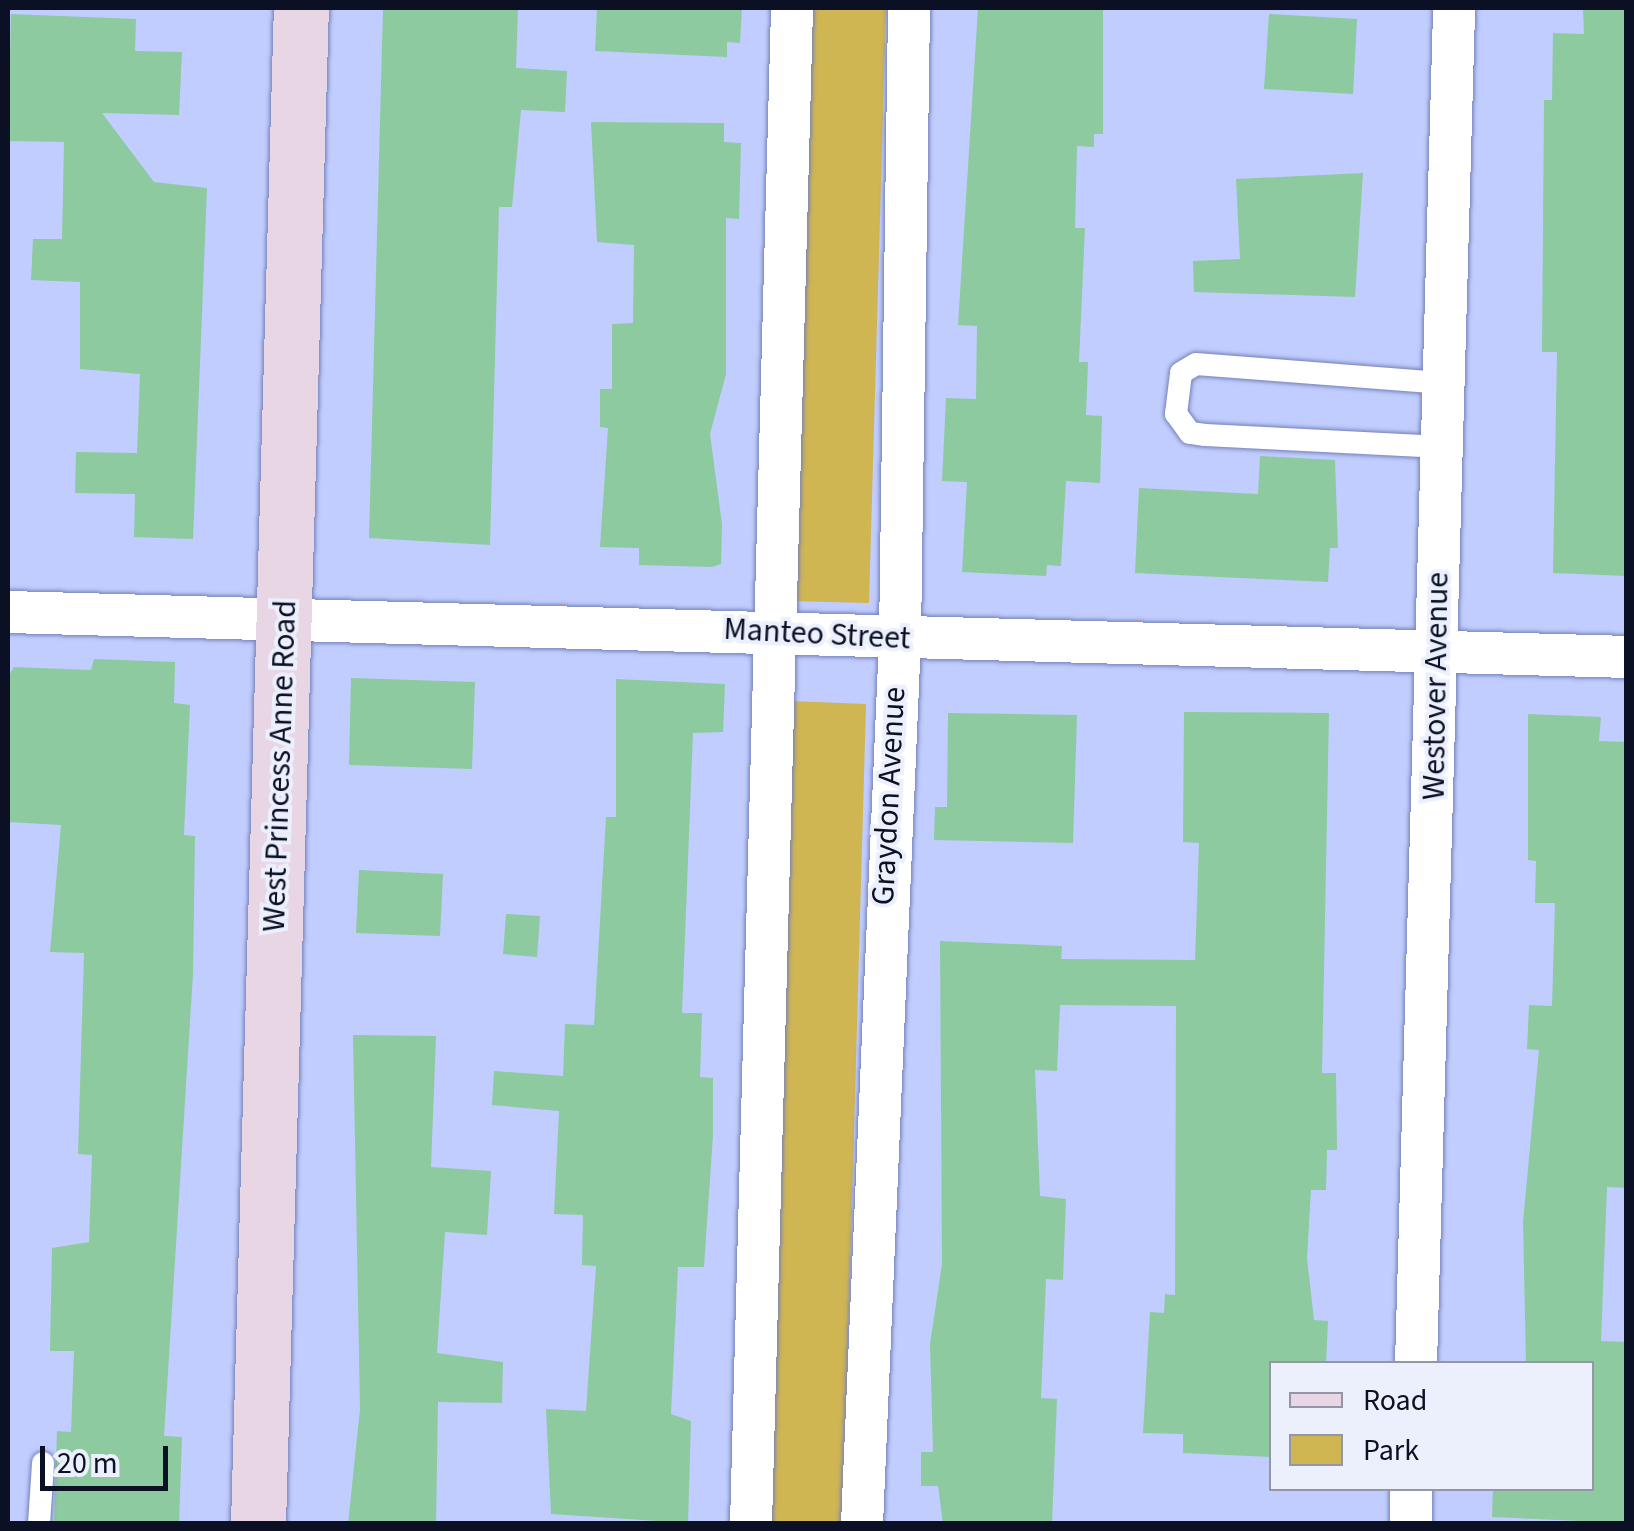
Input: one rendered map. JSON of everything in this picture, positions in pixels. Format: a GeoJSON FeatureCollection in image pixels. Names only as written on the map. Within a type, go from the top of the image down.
{"type":"FeatureCollection","features":[{"type":"Feature","properties":{"kind":"main road","name":"West Princess Anne Road"},"geometry":{"type":"LineString","coordinates":[[258,1524],[301,8]]}},
{"type":"Feature","properties":{"kind":"street"},"geometry":{"type":"LineString","coordinates":[[751,1524],[792,8]]}},
{"type":"Feature","properties":{"kind":"street","name":"Graydon Avenue"},"geometry":{"type":"LineString","coordinates":[[862,1524],[900,638],[909,8]]}},
{"type":"Feature","properties":{"kind":"street","name":"Westover Avenue"},"geometry":{"type":"LineString","coordinates":[[1416,1361],[1454,8]]}},
{"type":"Feature","properties":{"kind":"street","name":"Manteo Street"},"geometry":{"type":"LineString","coordinates":[[8,612],[284,614],[900,638],[1626,657]]}},
{"type":"Feature","properties":{"kind":"street"},"geometry":{"type":"LineString","coordinates":[[1411,1491],[1411,1524]]}},
{"type":"Feature","properties":{"kind":"lane"},"geometry":{"type":"LineString","coordinates":[[1442,447],[1205,435],[1190,433],[1176,414],[1181,374],[1196,364],[1444,383]]}},
{"type":"Feature","properties":{"kind":"lane"},"geometry":{"type":"LineString","coordinates":[[39,1524],[43,1463]]}},
{"type":"Feature","properties":{"kind":"green space"},"geometry":{"type":"Polygon","coordinates":[[[807,8],[886,8],[869,603],[791,601],[807,8]]]}},
{"type":"Feature","properties":{"kind":"green space"},"geometry":{"type":"Polygon","coordinates":[[[791,701],[866,704],[843,1523],[768,1524],[791,701]]]}},
{"type":"Feature","properties":{"kind":"building"},"geometry":{"type":"Polygon","coordinates":[[[383,8],[518,8],[516,68],[567,71],[565,112],[521,110],[512,207],[499,207],[490,545],[369,538],[383,8]]]}},
{"type":"Feature","properties":{"kind":"building"},"geometry":{"type":"Polygon","coordinates":[[[597,8],[742,8],[740,43],[727,42],[727,57],[595,51],[597,8]]]}},
{"type":"Feature","properties":{"kind":"building"},"geometry":{"type":"Polygon","coordinates":[[[978,8],[1103,8],[1103,134],[1094,134],[1094,147],[1077,146],[1075,228],[1085,228],[1079,362],[1088,362],[1086,415],[1102,416],[1100,483],[1066,481],[1061,566],[1047,565],[1046,576],[962,572],[967,482],[942,481],[946,398],[976,399],[977,326],[958,325],[978,8]]]}},
{"type":"Feature","properties":{"kind":"building"},"geometry":{"type":"Polygon","coordinates":[[[1583,8],[1626,8],[1626,576],[1553,573],[1557,352],[1542,352],[1544,100],[1552,100],[1553,33],[1584,34],[1583,8]]]}},
{"type":"Feature","properties":{"kind":"building"},"geometry":{"type":"Polygon","coordinates":[[[11,14],[136,19],[135,51],[182,52],[179,115],[102,113],[154,182],[207,188],[193,539],[134,537],[135,494],[75,493],[76,452],[137,453],[140,374],[80,369],[80,282],[31,280],[33,239],[62,239],[64,142],[8,141],[11,14]]]}},
{"type":"Feature","properties":{"kind":"building"},"geometry":{"type":"Polygon","coordinates":[[[1269,14],[1357,19],[1353,94],[1264,89],[1269,14]]]}},
{"type":"Feature","properties":{"kind":"building"},"geometry":{"type":"Polygon","coordinates":[[[591,122],[724,123],[724,142],[741,143],[739,219],[726,218],[726,374],[710,434],[722,524],[721,564],[712,567],[639,565],[639,548],[600,547],[608,428],[600,427],[600,389],[612,389],[612,324],[633,323],[634,245],[597,242],[591,122]]]}},
{"type":"Feature","properties":{"kind":"building"},"geometry":{"type":"Polygon","coordinates":[[[1363,173],[1355,297],[1194,292],[1193,261],[1240,259],[1236,179],[1363,173]]]}},
{"type":"Feature","properties":{"kind":"building"},"geometry":{"type":"Polygon","coordinates":[[[1260,456],[1335,460],[1338,548],[1330,548],[1328,582],[1135,573],[1139,488],[1258,494],[1260,456]]]}},
{"type":"Feature","properties":{"kind":"building"},"geometry":{"type":"Polygon","coordinates":[[[94,659],[175,662],[174,703],[190,705],[184,835],[195,836],[193,974],[164,1436],[182,1437],[179,1524],[54,1524],[57,1431],[71,1432],[74,1351],[50,1351],[52,1248],[89,1242],[92,1155],[78,1154],[84,953],[50,952],[61,825],[8,822],[8,677],[14,667],[91,670],[94,659]]]}},
{"type":"Feature","properties":{"kind":"building"},"geometry":{"type":"Polygon","coordinates":[[[351,678],[475,682],[472,769],[349,765],[351,678]]]}},
{"type":"Feature","properties":{"kind":"building"},"geometry":{"type":"Polygon","coordinates":[[[616,679],[725,684],[723,732],[693,733],[682,1013],[702,1013],[700,1077],[713,1078],[713,1135],[704,1267],[678,1267],[671,1414],[691,1421],[688,1523],[551,1514],[546,1409],[586,1411],[596,1266],[582,1265],[583,1215],[554,1214],[559,1111],[492,1105],[494,1071],[563,1076],[565,1024],[594,1025],[606,817],[616,817],[616,679]]]}},
{"type":"Feature","properties":{"kind":"building"},"geometry":{"type":"Polygon","coordinates":[[[1184,712],[1329,713],[1322,1073],[1336,1073],[1337,1150],[1327,1150],[1326,1190],[1311,1190],[1307,1258],[1314,1320],[1328,1321],[1326,1361],[1269,1361],[1269,1457],[1183,1453],[1183,1434],[1143,1433],[1150,1312],[1164,1313],[1165,1294],[1175,1295],[1176,1006],[1060,1005],[1057,1071],[1035,1070],[1040,1196],[1066,1199],[1063,1280],[1046,1279],[1041,1398],[1057,1399],[1052,1524],[943,1524],[938,1486],[921,1486],[921,1452],[933,1452],[930,1344],[942,1264],[940,941],[1062,946],[1061,959],[1195,960],[1199,843],[1183,842],[1184,712]]]}},
{"type":"Feature","properties":{"kind":"building"},"geometry":{"type":"Polygon","coordinates":[[[948,713],[1077,715],[1073,843],[934,840],[935,807],[947,807],[948,713]]]}},
{"type":"Feature","properties":{"kind":"building"},"geometry":{"type":"Polygon","coordinates":[[[1528,714],[1601,717],[1599,741],[1626,742],[1626,1188],[1607,1187],[1601,1341],[1626,1342],[1626,1523],[1492,1517],[1493,1491],[1594,1491],[1594,1361],[1526,1361],[1523,1222],[1539,1050],[1527,1049],[1529,1005],[1552,1006],[1555,903],[1535,903],[1536,861],[1528,860],[1528,714]]]}},
{"type":"Feature","properties":{"kind":"building"},"geometry":{"type":"Polygon","coordinates":[[[359,870],[443,874],[440,936],[356,933],[359,870]]]}},
{"type":"Feature","properties":{"kind":"building"},"geometry":{"type":"Polygon","coordinates":[[[506,914],[540,916],[537,957],[503,954],[506,914]]]}},
{"type":"Feature","properties":{"kind":"building"},"geometry":{"type":"Polygon","coordinates":[[[353,1035],[436,1036],[431,1167],[491,1171],[487,1235],[445,1232],[437,1353],[503,1362],[502,1403],[438,1402],[436,1524],[348,1524],[360,1409],[353,1035]]]}}]}
